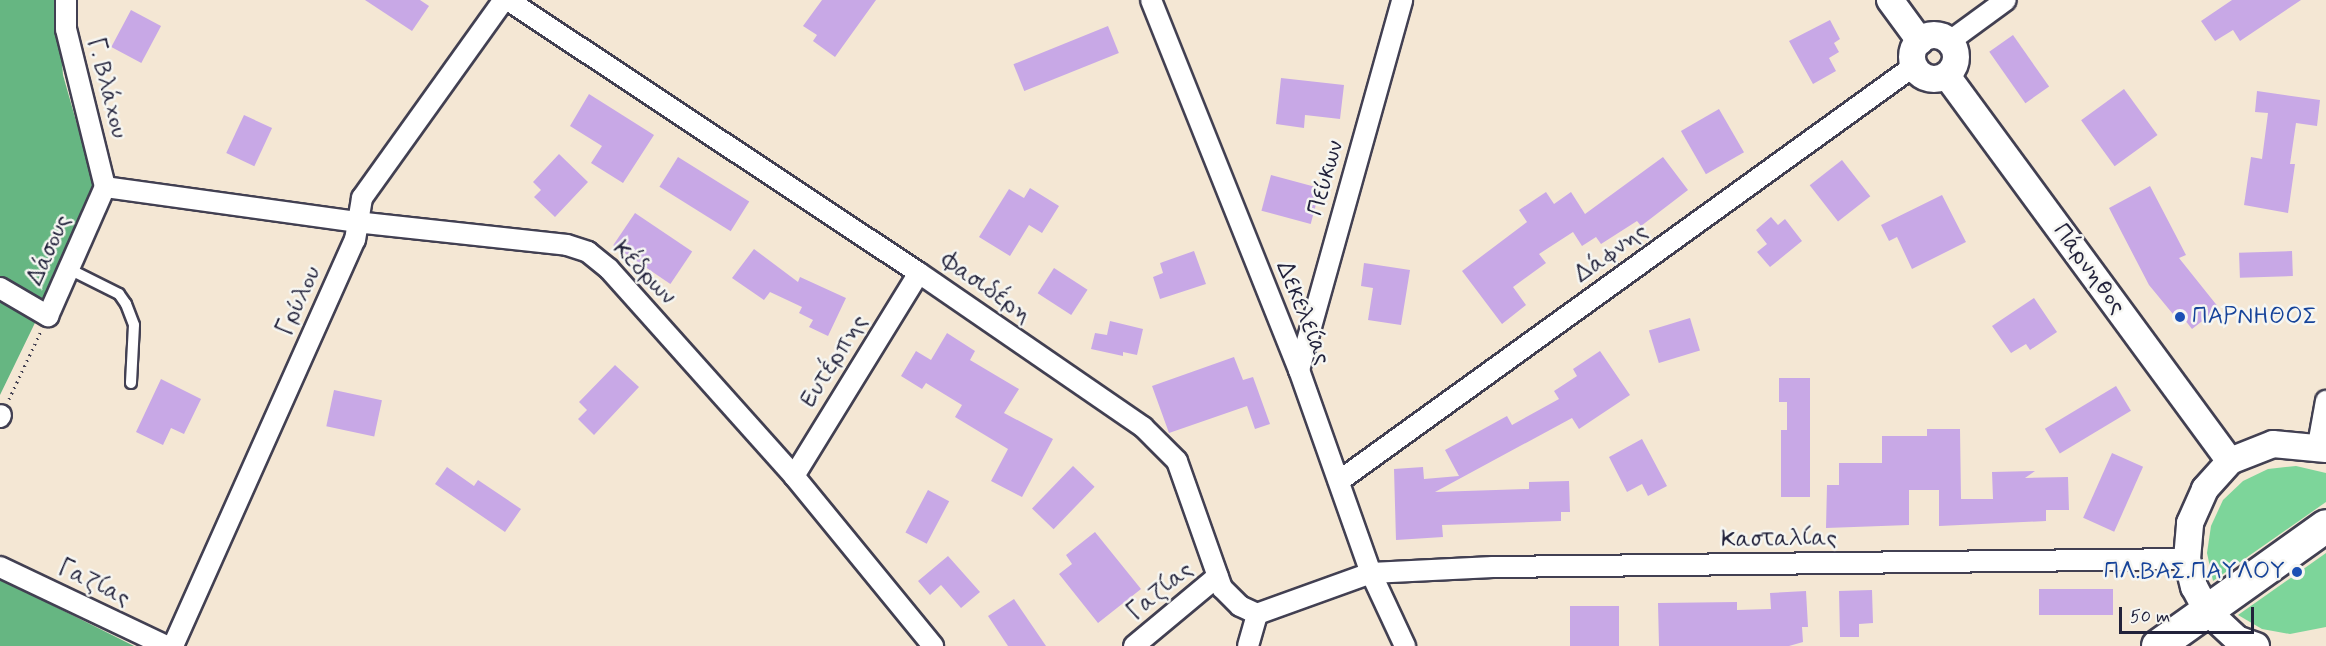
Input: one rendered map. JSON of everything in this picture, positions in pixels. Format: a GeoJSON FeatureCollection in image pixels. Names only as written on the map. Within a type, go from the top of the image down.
{"type":"FeatureCollection","features":[{"type":"Feature","properties":{"kind":"main road"},"geometry":{"type":"LineString","coordinates":[[2158,646],[2326,526]]}},
{"type":"Feature","properties":{"kind":"street","name":"Γ. Βλάχου"},"geometry":{"type":"LineString","coordinates":[[66,0],[66,29],[105,187]]}},
{"type":"Feature","properties":{"kind":"street","name":"Γρύλου"},"geometry":{"type":"LineString","coordinates":[[173,646],[355,240],[360,203],[370,184],[506,0]]}},
{"type":"Feature","properties":{"kind":"street","name":"Φασιδέρη"},"geometry":{"type":"LineString","coordinates":[[506,0],[919,273],[1143,428],[1177,461],[1218,576],[1231,599],[1257,614]]}},
{"type":"Feature","properties":{"kind":"street","name":"Δεκελείας"},"geometry":{"type":"LineString","coordinates":[[1151,0],[1299,370],[1371,573],[1405,646]]}},
{"type":"Feature","properties":{"kind":"street","name":"Πεύκων"},"geometry":{"type":"LineString","coordinates":[[1299,370],[1402,0]]}},
{"type":"Feature","properties":{"kind":"street"},"geometry":{"type":"LineString","coordinates":[[1890,0],[1920,41]]}},
{"type":"Feature","properties":{"kind":"street"},"geometry":{"type":"LineString","coordinates":[[1950,41],[2006,0]]}},
{"type":"Feature","properties":{"kind":"street"},"geometry":{"type":"LineString","coordinates":[[1933,35],[1950,41],[1956,63],[1947,76],[1929,79],[1914,66],[1913,52],[1920,41],[1933,35]]}},
{"type":"Feature","properties":{"kind":"street","name":"Δάφνης"},"geometry":{"type":"LineString","coordinates":[[1339,481],[1914,66]]}},
{"type":"Feature","properties":{"kind":"street","name":"Πάρνηθος"},"geometry":{"type":"LineString","coordinates":[[1947,76],[2230,461]]}},
{"type":"Feature","properties":{"kind":"street","name":"Κέδρων"},"geometry":{"type":"LineString","coordinates":[[105,187],[358,222],[567,245],[588,252],[609,269],[794,476],[933,646]]}},
{"type":"Feature","properties":{"kind":"street","name":"Δάσους"},"geometry":{"type":"LineString","coordinates":[[0,288],[48,316],[105,187]]}},
{"type":"Feature","properties":{"kind":"street","name":"Ευτέρπης"},"geometry":{"type":"LineString","coordinates":[[794,476],[919,273]]}},
{"type":"Feature","properties":{"kind":"street"},"geometry":{"type":"LineString","coordinates":[[2256,646],[2237,639],[2207,611],[2194,587],[2187,559],[2190,522],[2205,489],[2230,461],[2273,444],[2322,447],[2326,401]]}},
{"type":"Feature","properties":{"kind":"street","name":"Κασταλίας"},"geometry":{"type":"LineString","coordinates":[[1371,573],[1493,567],[2187,559]]}},
{"type":"Feature","properties":{"kind":"street","name":"Γαζίας"},"geometry":{"type":"LineString","coordinates":[[0,567],[166,646]]}},
{"type":"Feature","properties":{"kind":"street"},"geometry":{"type":"LineString","coordinates":[[1248,646],[1257,614],[1371,573]]}},
{"type":"Feature","properties":{"kind":"street","name":"Γαζίας"},"geometry":{"type":"LineString","coordinates":[[1134,646],[1218,576]]}},
{"type":"Feature","properties":{"kind":"lane"},"geometry":{"type":"LineString","coordinates":[[69,269],[119,294],[126,304],[134,325],[131,383]]}},
{"type":"Feature","properties":{"kind":"path"},"geometry":{"type":"LineString","coordinates":[[0,416],[48,316]]}},
{"type":"Feature","properties":{"kind":"green space"},"geometry":{"type":"Polygon","coordinates":[[[0,0],[57,0],[63,75],[97,195],[0,395],[0,0]]]}},
{"type":"Feature","properties":{"kind":"green space"},"geometry":{"type":"Polygon","coordinates":[[[2296,466],[2326,473],[2326,502],[2213,581],[2207,553],[2211,526],[2223,500],[2243,481],[2268,469],[2296,466]]]}},
{"type":"Feature","properties":{"kind":"green space"},"geometry":{"type":"Polygon","coordinates":[[[2326,553],[2326,627],[2290,634],[2262,629],[2238,615],[2326,553]]]}},
{"type":"Feature","properties":{"kind":"green space"},"geometry":{"type":"Polygon","coordinates":[[[0,579],[134,646],[0,646],[0,579]]]}},
{"type":"Feature","properties":{"kind":"building"},"geometry":{"type":"Polygon","coordinates":[[[365,0],[420,0],[429,6],[412,31],[365,0]]]}},
{"type":"Feature","properties":{"kind":"building"},"geometry":{"type":"Polygon","coordinates":[[[822,0],[876,0],[835,57],[813,41],[817,35],[803,26],[822,0]]]}},
{"type":"Feature","properties":{"kind":"building"},"geometry":{"type":"Polygon","coordinates":[[[2232,0],[2301,0],[2240,41],[2233,30],[2215,41],[2201,21],[2232,0]]]}},
{"type":"Feature","properties":{"kind":"building"},"geometry":{"type":"Polygon","coordinates":[[[131,10],[161,26],[141,63],[111,47],[131,10]]]}},
{"type":"Feature","properties":{"kind":"building"},"geometry":{"type":"Polygon","coordinates":[[[1830,20],[1840,39],[1834,43],[1839,52],[1829,58],[1836,71],[1813,84],[1789,41],[1830,20]]]}},
{"type":"Feature","properties":{"kind":"building"},"geometry":{"type":"Polygon","coordinates":[[[1108,26],[1119,53],[1024,91],[1013,64],[1108,26]]]}},
{"type":"Feature","properties":{"kind":"building"},"geometry":{"type":"Polygon","coordinates":[[[2013,35],[2049,87],[2025,103],[1989,52],[2013,35]]]}},
{"type":"Feature","properties":{"kind":"building"},"geometry":{"type":"Polygon","coordinates":[[[1281,78],[1344,85],[1340,119],[1305,115],[1304,128],[1276,124],[1281,78]]]}},
{"type":"Feature","properties":{"kind":"building"},"geometry":{"type":"Polygon","coordinates":[[[2124,89],[2158,135],[2115,166],[2081,120],[2124,89]]]}},
{"type":"Feature","properties":{"kind":"building"},"geometry":{"type":"Polygon","coordinates":[[[2257,91],[2320,100],[2317,126],[2296,123],[2290,164],[2295,164],[2288,213],[2244,205],[2251,157],[2262,159],[2268,113],[2255,112],[2257,91]]]}},
{"type":"Feature","properties":{"kind":"building"},"geometry":{"type":"Polygon","coordinates":[[[589,94],[654,135],[623,183],[591,163],[602,146],[570,126],[589,94]]]}},
{"type":"Feature","properties":{"kind":"building"},"geometry":{"type":"Polygon","coordinates":[[[1719,109],[1744,152],[1706,174],[1681,131],[1719,109]]]}},
{"type":"Feature","properties":{"kind":"building"},"geometry":{"type":"Polygon","coordinates":[[[244,115],[272,128],[254,166],[226,153],[244,115]]]}},
{"type":"Feature","properties":{"kind":"building"},"geometry":{"type":"Polygon","coordinates":[[[559,154],[588,182],[555,217],[534,197],[541,190],[533,182],[559,154]]]}},
{"type":"Feature","properties":{"kind":"building"},"geometry":{"type":"Polygon","coordinates":[[[678,157],[749,202],[731,231],[659,187],[678,157]]]}},
{"type":"Feature","properties":{"kind":"building"},"geometry":{"type":"Polygon","coordinates":[[[1663,157],[1688,190],[1641,226],[1637,221],[1601,244],[1596,237],[1582,246],[1573,232],[1539,254],[1546,263],[1513,287],[1526,305],[1502,324],[1462,271],[1527,222],[1519,210],[1546,192],[1554,204],[1571,192],[1585,214],[1663,157]]]}},
{"type":"Feature","properties":{"kind":"building"},"geometry":{"type":"Polygon","coordinates":[[[1842,160],[1870,196],[1838,221],[1810,185],[1842,160]]]}},
{"type":"Feature","properties":{"kind":"building"},"geometry":{"type":"Polygon","coordinates":[[[1271,175],[1320,188],[1311,224],[1261,211],[1271,175]]]}},
{"type":"Feature","properties":{"kind":"building"},"geometry":{"type":"Polygon","coordinates":[[[2150,186],[2186,255],[2179,258],[2219,308],[2192,329],[2181,315],[2177,319],[2149,285],[2109,208],[2150,186]]]}},
{"type":"Feature","properties":{"kind":"building"},"geometry":{"type":"Polygon","coordinates":[[[1030,188],[1059,206],[1042,233],[1029,225],[1010,256],[979,237],[1009,189],[1024,198],[1030,188]]]}},
{"type":"Feature","properties":{"kind":"building"},"geometry":{"type":"Polygon","coordinates":[[[1942,195],[1966,242],[1912,269],[1897,237],[1889,241],[1881,225],[1942,195]]]}},
{"type":"Feature","properties":{"kind":"building"},"geometry":{"type":"Polygon","coordinates":[[[635,213],[692,252],[670,284],[613,245],[635,213]]]}},
{"type":"Feature","properties":{"kind":"building"},"geometry":{"type":"Polygon","coordinates":[[[1771,217],[1778,225],[1785,219],[1802,241],[1770,267],[1757,252],[1767,244],[1756,230],[1771,217]]]}},
{"type":"Feature","properties":{"kind":"building"},"geometry":{"type":"Polygon","coordinates":[[[754,249],[798,282],[800,277],[846,298],[828,336],[809,327],[813,320],[799,313],[802,307],[770,292],[764,300],[732,278],[754,249]]]}},
{"type":"Feature","properties":{"kind":"building"},"geometry":{"type":"Polygon","coordinates":[[[1194,251],[1206,284],[1160,299],[1153,277],[1163,273],[1160,263],[1194,251]]]}},
{"type":"Feature","properties":{"kind":"building"},"geometry":{"type":"Polygon","coordinates":[[[2292,251],[2293,276],[2240,278],[2239,253],[2292,251]]]}},
{"type":"Feature","properties":{"kind":"building"},"geometry":{"type":"Polygon","coordinates":[[[1364,263],[1410,270],[1401,325],[1368,320],[1373,288],[1361,286],[1364,263]]]}},
{"type":"Feature","properties":{"kind":"building"},"geometry":{"type":"Polygon","coordinates":[[[1054,268],[1088,290],[1071,315],[1038,293],[1054,268]]]}},
{"type":"Feature","properties":{"kind":"building"},"geometry":{"type":"Polygon","coordinates":[[[2034,298],[2057,332],[2030,350],[2026,344],[2011,353],[1992,326],[2034,298]]]}},
{"type":"Feature","properties":{"kind":"building"},"geometry":{"type":"Polygon","coordinates":[[[1690,318],[1700,351],[1659,363],[1649,331],[1690,318]]]}},
{"type":"Feature","properties":{"kind":"building"},"geometry":{"type":"Polygon","coordinates":[[[1110,321],[1143,329],[1137,355],[1123,352],[1123,356],[1091,349],[1095,333],[1107,335],[1110,321]]]}},
{"type":"Feature","properties":{"kind":"building"},"geometry":{"type":"Polygon","coordinates":[[[947,333],[975,351],[970,360],[1019,389],[1004,413],[1053,439],[1022,497],[991,481],[1008,449],[955,417],[962,405],[926,383],[922,389],[901,376],[916,351],[931,360],[947,333]]]}},
{"type":"Feature","properties":{"kind":"building"},"geometry":{"type":"Polygon","coordinates":[[[1600,351],[1630,395],[1579,429],[1572,418],[1435,492],[1529,489],[1529,482],[1569,481],[1570,512],[1561,512],[1561,521],[1442,525],[1443,537],[1396,540],[1394,469],[1423,467],[1424,479],[1459,476],[1445,450],[1507,416],[1512,425],[1559,399],[1554,391],[1577,376],[1573,369],[1600,351]]]}},
{"type":"Feature","properties":{"kind":"building"},"geometry":{"type":"Polygon","coordinates":[[[1234,357],[1243,380],[1253,377],[1270,424],[1255,429],[1247,406],[1169,433],[1152,386],[1234,357]]]}},
{"type":"Feature","properties":{"kind":"building"},"geometry":{"type":"Polygon","coordinates":[[[615,365],[639,387],[594,435],[578,419],[587,410],[579,402],[615,365]]]}},
{"type":"Feature","properties":{"kind":"building"},"geometry":{"type":"Polygon","coordinates":[[[1779,378],[1810,378],[1810,497],[1781,497],[1781,430],[1787,430],[1787,402],[1779,402],[1779,378]]]}},
{"type":"Feature","properties":{"kind":"building"},"geometry":{"type":"Polygon","coordinates":[[[161,379],[201,399],[184,434],[171,428],[163,445],[136,432],[161,379]]]}},
{"type":"Feature","properties":{"kind":"building"},"geometry":{"type":"Polygon","coordinates":[[[2116,386],[2131,411],[2060,454],[2045,429],[2116,386]]]}},
{"type":"Feature","properties":{"kind":"building"},"geometry":{"type":"Polygon","coordinates":[[[334,390],[382,400],[374,436],[326,426],[334,390]]]}},
{"type":"Feature","properties":{"kind":"building"},"geometry":{"type":"Polygon","coordinates":[[[1927,429],[1960,429],[1961,499],[1993,499],[1992,472],[2035,471],[2025,478],[2068,477],[2069,510],[2046,510],[2046,521],[1939,526],[1939,490],[1909,490],[1909,525],[1826,528],[1827,485],[1839,485],[1839,463],[1882,463],[1882,436],[1927,436],[1927,429]]]}},
{"type":"Feature","properties":{"kind":"building"},"geometry":{"type":"Polygon","coordinates":[[[1642,439],[1667,486],[1648,496],[1642,484],[1627,492],[1609,457],[1642,439]]]}},
{"type":"Feature","properties":{"kind":"building"},"geometry":{"type":"Polygon","coordinates":[[[2112,453],[2143,467],[2114,532],[2083,518],[2112,453]]]}},
{"type":"Feature","properties":{"kind":"building"},"geometry":{"type":"Polygon","coordinates":[[[1073,466],[1095,487],[1054,529],[1032,508],[1073,466]]]}},
{"type":"Feature","properties":{"kind":"building"},"geometry":{"type":"Polygon","coordinates":[[[447,467],[474,486],[478,480],[521,509],[505,532],[435,484],[447,467]]]}},
{"type":"Feature","properties":{"kind":"building"},"geometry":{"type":"Polygon","coordinates":[[[928,490],[949,501],[927,544],[905,532],[928,490]]]}},
{"type":"Feature","properties":{"kind":"building"},"geometry":{"type":"Polygon","coordinates":[[[1095,532],[1141,589],[1098,623],[1059,574],[1072,564],[1066,555],[1095,532]]]}},
{"type":"Feature","properties":{"kind":"building"},"geometry":{"type":"Polygon","coordinates":[[[948,556],[980,592],[961,608],[941,585],[930,595],[918,581],[948,556]]]}},
{"type":"Feature","properties":{"kind":"building"},"geometry":{"type":"Polygon","coordinates":[[[2039,589],[2113,589],[2113,615],[2039,615],[2039,589]]]}},
{"type":"Feature","properties":{"kind":"building"},"geometry":{"type":"Polygon","coordinates":[[[1872,590],[1873,623],[1859,624],[1859,637],[1840,637],[1839,591],[1872,590]]]}},
{"type":"Feature","properties":{"kind":"building"},"geometry":{"type":"Polygon","coordinates":[[[1806,591],[1808,627],[1802,627],[1803,642],[1789,646],[1659,646],[1658,603],[1737,602],[1737,610],[1771,609],[1770,593],[1806,591]]]}},
{"type":"Feature","properties":{"kind":"building"},"geometry":{"type":"Polygon","coordinates":[[[1014,599],[1046,646],[1008,646],[988,616],[1014,599]]]}},
{"type":"Feature","properties":{"kind":"building"},"geometry":{"type":"Polygon","coordinates":[[[1570,606],[1619,606],[1619,646],[1570,646],[1570,606]]]}},
{"type":"Feature","properties":{"kind":"place","name":"ΠΑΡΝΗΘΟΣ"},"geometry":{"type":"Point","coordinates":[2180,317]}},
{"type":"Feature","properties":{"kind":"place","name":"ΠΛ.ΒΑΣ.ΠΑΥΛΟΥ"},"geometry":{"type":"Point","coordinates":[2297,572]}}]}
